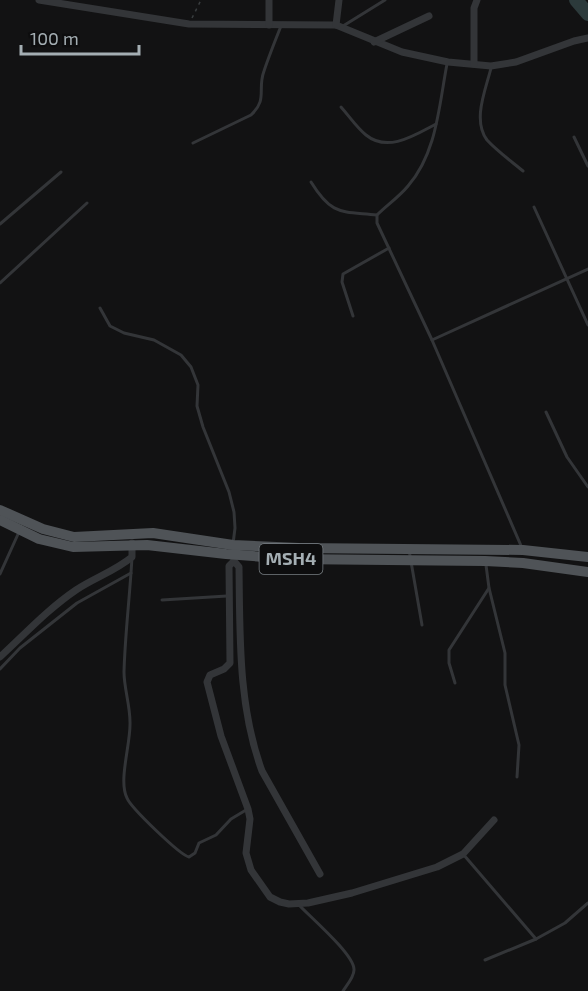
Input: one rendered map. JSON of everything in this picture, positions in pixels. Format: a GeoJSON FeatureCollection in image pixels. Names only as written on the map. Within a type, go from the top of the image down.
{"type":"FeatureCollection","features":[{"type":"Feature","properties":{"kind":"main road","name":"MSH4"},"geometry":{"type":"LineString","coordinates":[[0,510],[22,525]]}},
{"type":"Feature","properties":{"kind":"main road","name":"MSH4"},"geometry":{"type":"LineString","coordinates":[[0,520],[74,537],[132,540],[153,533],[234,553],[290,559],[485,561],[523,563],[588,572]]}},
{"type":"Feature","properties":{"kind":"main road","name":"MSH4"},"geometry":{"type":"LineString","coordinates":[[234,553],[299,549],[483,548],[588,557]]}},
{"type":"Feature","properties":{"kind":"street"},"geometry":{"type":"LineString","coordinates":[[39,0],[189,24],[338,26],[402,52],[448,62],[491,66],[516,62],[588,38]]}},
{"type":"Feature","properties":{"kind":"street"},"geometry":{"type":"LineString","coordinates":[[269,0],[269,25]]}},
{"type":"Feature","properties":{"kind":"street"},"geometry":{"type":"LineString","coordinates":[[338,26],[339,0]]}},
{"type":"Feature","properties":{"kind":"street"},"geometry":{"type":"LineString","coordinates":[[474,64],[474,8],[477,0]]}},
{"type":"Feature","properties":{"kind":"street"},"geometry":{"type":"LineString","coordinates":[[374,42],[429,16]]}},
{"type":"Feature","properties":{"kind":"street"},"geometry":{"type":"LineString","coordinates":[[0,657],[54,606],[132,557],[132,540]]}},
{"type":"Feature","properties":{"kind":"street"},"geometry":{"type":"LineString","coordinates":[[234,553],[228,566],[230,663],[224,669],[210,675],[207,682],[221,736],[248,809],[250,819],[246,853],[251,870],[270,897],[280,902],[297,903],[352,893],[437,867],[463,854],[494,820]]}},
{"type":"Feature","properties":{"kind":"street"},"geometry":{"type":"LineString","coordinates":[[234,553],[239,567],[242,674],[256,754],[262,771],[320,874]]}},
{"type":"Feature","properties":{"kind":"lane"},"geometry":{"type":"LineString","coordinates":[[338,26],[385,0]]}},
{"type":"Feature","properties":{"kind":"lane"},"geometry":{"type":"LineString","coordinates":[[194,143],[251,115],[258,109],[262,99],[262,74],[281,26]]}},
{"type":"Feature","properties":{"kind":"lane"},"geometry":{"type":"LineString","coordinates":[[448,62],[432,141],[423,165],[408,187],[378,215],[377,223],[432,340],[523,550]]}},
{"type":"Feature","properties":{"kind":"lane"},"geometry":{"type":"LineString","coordinates":[[491,66],[481,109],[482,131],[488,140],[523,171]]}},
{"type":"Feature","properties":{"kind":"lane"},"geometry":{"type":"LineString","coordinates":[[341,107],[366,135],[375,141],[388,144],[400,141],[436,124]]}},
{"type":"Feature","properties":{"kind":"lane"},"geometry":{"type":"LineString","coordinates":[[574,137],[588,166]]}},
{"type":"Feature","properties":{"kind":"lane"},"geometry":{"type":"LineString","coordinates":[[0,224],[61,172]]}},
{"type":"Feature","properties":{"kind":"lane"},"geometry":{"type":"LineString","coordinates":[[311,182],[323,201],[338,210],[378,215]]}},
{"type":"Feature","properties":{"kind":"lane"},"geometry":{"type":"LineString","coordinates":[[0,284],[87,203]]}},
{"type":"Feature","properties":{"kind":"lane"},"geometry":{"type":"LineString","coordinates":[[534,207],[588,326]]}},
{"type":"Feature","properties":{"kind":"lane"},"geometry":{"type":"LineString","coordinates":[[353,316],[342,282],[343,274],[389,248]]}},
{"type":"Feature","properties":{"kind":"lane"},"geometry":{"type":"LineString","coordinates":[[432,340],[588,269]]}},
{"type":"Feature","properties":{"kind":"lane"},"geometry":{"type":"LineString","coordinates":[[100,308],[110,326],[124,333],[154,340],[181,355],[191,367],[198,385],[197,406],[234,512],[234,553]]}},
{"type":"Feature","properties":{"kind":"lane"},"geometry":{"type":"LineString","coordinates":[[546,412],[567,457],[588,487]]}},
{"type":"Feature","properties":{"kind":"lane"},"geometry":{"type":"LineString","coordinates":[[0,574],[16,543],[22,525]]}},
{"type":"Feature","properties":{"kind":"lane"},"geometry":{"type":"LineString","coordinates":[[408,548],[422,625]]}},
{"type":"Feature","properties":{"kind":"lane"},"geometry":{"type":"LineString","coordinates":[[483,548],[489,588],[505,653],[505,685],[519,745],[517,777]]}},
{"type":"Feature","properties":{"kind":"lane"},"geometry":{"type":"LineString","coordinates":[[132,557],[124,674],[130,721],[128,755],[123,783],[127,799],[177,852],[189,857],[195,853],[199,843],[216,835],[231,819],[248,809]]}},
{"type":"Feature","properties":{"kind":"lane"},"geometry":{"type":"LineString","coordinates":[[0,669],[20,648],[77,603],[131,573]]}},
{"type":"Feature","properties":{"kind":"lane"},"geometry":{"type":"LineString","coordinates":[[455,683],[449,663],[449,650],[489,588]]}},
{"type":"Feature","properties":{"kind":"lane"},"geometry":{"type":"LineString","coordinates":[[162,600],[229,596]]}},
{"type":"Feature","properties":{"kind":"lane"},"geometry":{"type":"LineString","coordinates":[[463,854],[536,939]]}},
{"type":"Feature","properties":{"kind":"lane"},"geometry":{"type":"LineString","coordinates":[[297,903],[336,941],[353,963],[354,974],[343,991]]}},
{"type":"Feature","properties":{"kind":"lane"},"geometry":{"type":"LineString","coordinates":[[485,960],[536,939],[565,923],[588,903]]}},
{"type":"Feature","properties":{"kind":"path"},"geometry":{"type":"LineString","coordinates":[[189,24],[201,0]]}},
{"type":"Feature","properties":{"kind":"waterway"},"geometry":{"type":"LineString","coordinates":[[576,0],[588,14]]}}]}
